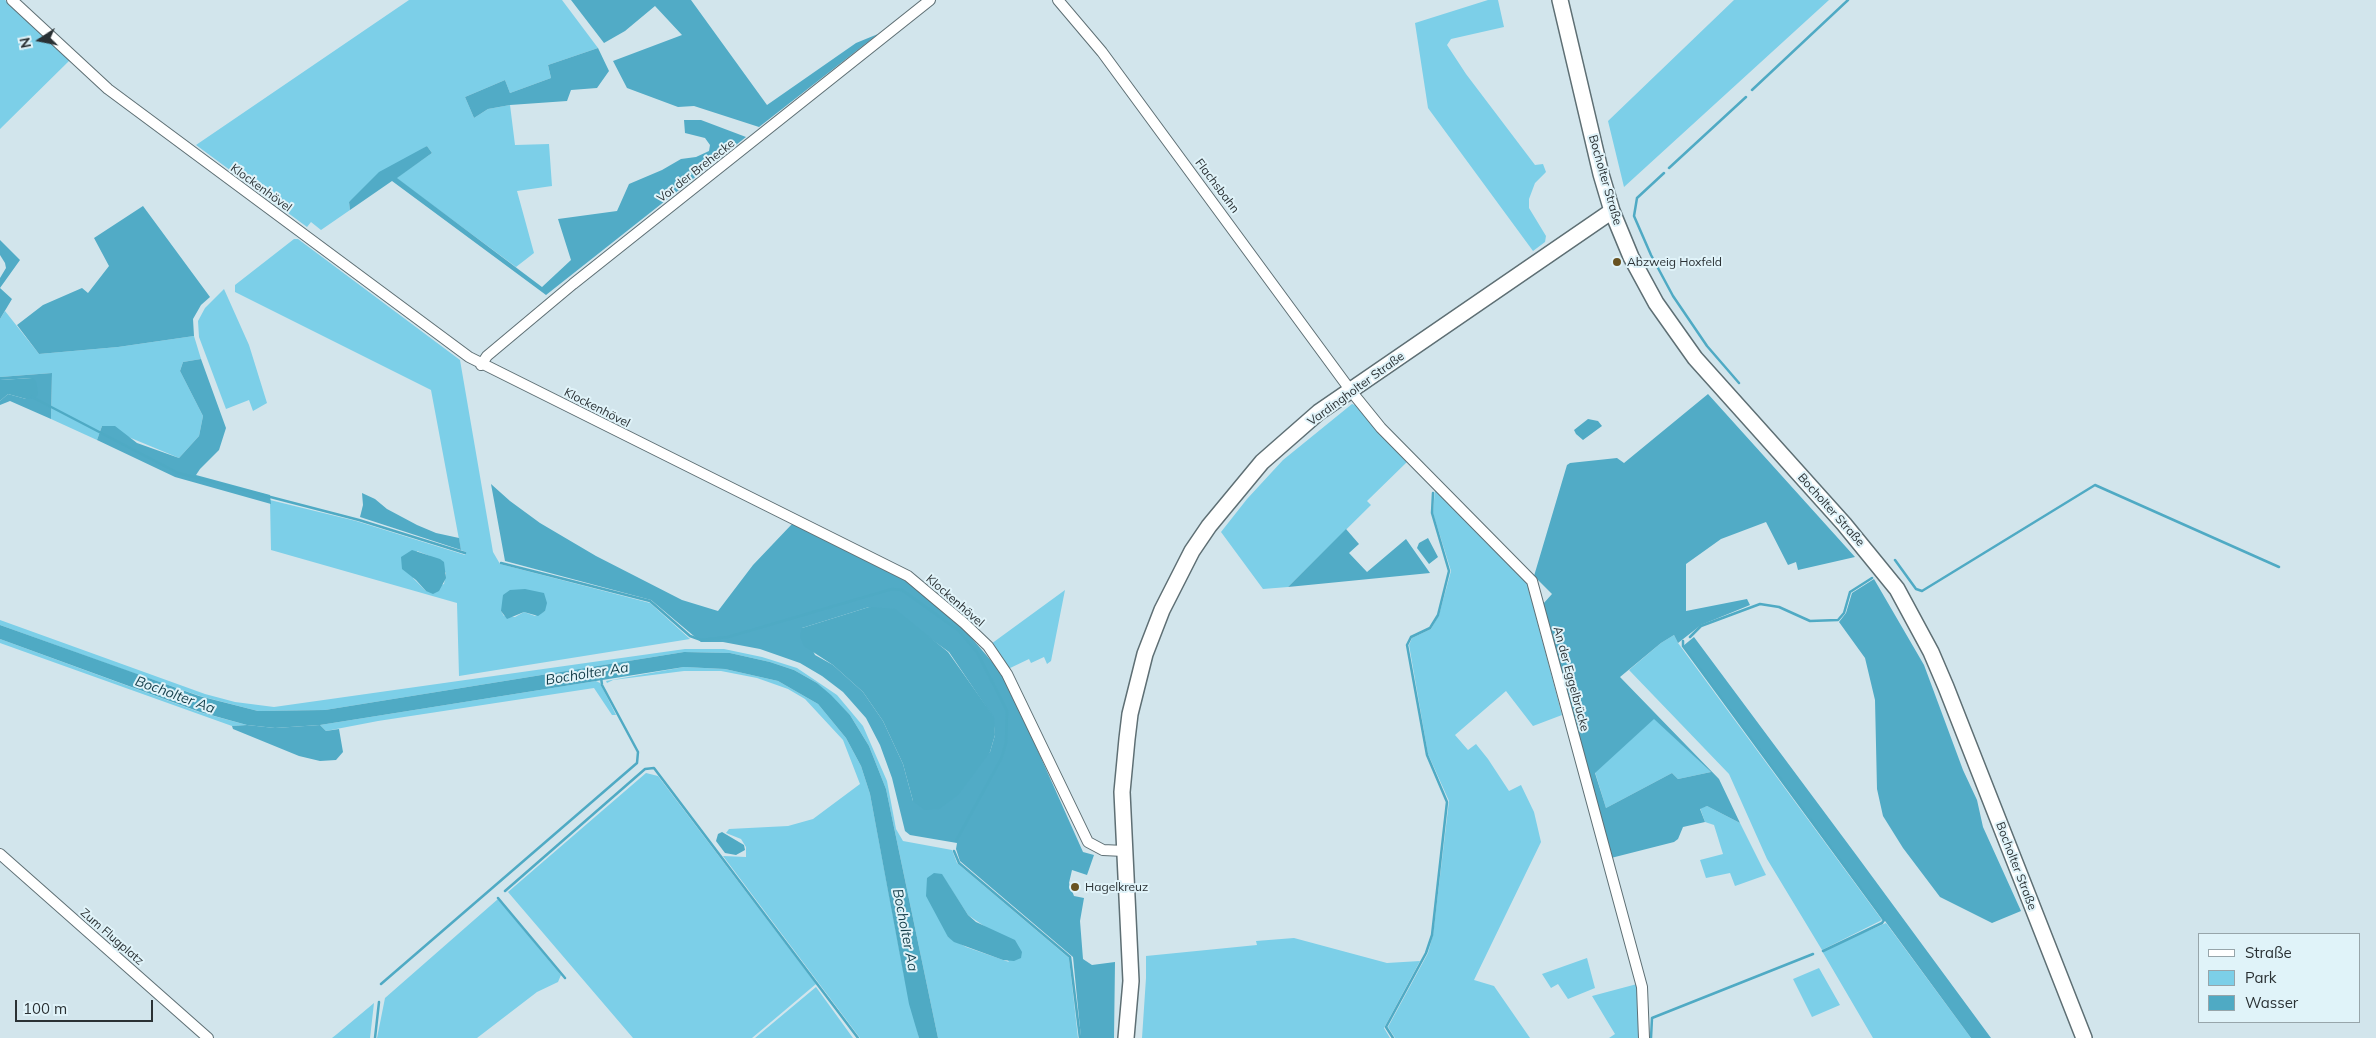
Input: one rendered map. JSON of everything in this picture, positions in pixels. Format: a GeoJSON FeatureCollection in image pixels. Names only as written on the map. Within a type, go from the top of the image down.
{"type":"FeatureCollection","features":[{"type":"Feature","properties":{"kind":"main road","name":"Bocholter Straße"},"geometry":{"type":"LineString","coordinates":[[1560,0],[1589,125],[1612,211],[1624,242],[1640,274],[1656,303],[1684,344],[1881,568],[1907,607],[1946,687],[2084,1038]]}},
{"type":"Feature","properties":{"kind":"main road","name":"Vardingholter Straße"},"geometry":{"type":"LineString","coordinates":[[1126,1038],[1131,981],[1131,935],[1124,851],[1122,792],[1130,714],[1145,654],[1162,610],[1192,552],[1209,526],[1262,462],[1319,412],[1612,211]]}},
{"type":"Feature","properties":{"kind":"street","name":"Klockenhövel"},"geometry":{"type":"LineString","coordinates":[[12,0],[108,89],[196,156],[481,365],[908,576],[964,623],[988,646],[1008,674],[1088,842],[1103,850],[1124,851]]}},
{"type":"Feature","properties":{"kind":"street","name":"Vor der Brehecke"},"geometry":{"type":"LineString","coordinates":[[481,365],[487,356],[573,284],[930,0]]}},
{"type":"Feature","properties":{"kind":"street","name":"Flachsbahn"},"geometry":{"type":"LineString","coordinates":[[1058,0],[1108,60],[1351,391]]}},
{"type":"Feature","properties":{"kind":"street","name":"An der Eggelbrücke"},"geometry":{"type":"LineString","coordinates":[[1351,391],[1381,428],[1532,581],[1642,987],[1644,1038]]}},
{"type":"Feature","properties":{"kind":"street","name":"Zum Flugplatz"},"geometry":{"type":"LineString","coordinates":[[0,854],[208,1038]]}},
{"type":"Feature","properties":{"kind":"green space"},"geometry":{"type":"Polygon","coordinates":[[[0,0],[5,0],[70,60],[0,129],[0,0]]]}},
{"type":"Feature","properties":{"kind":"green space"},"geometry":{"type":"Polygon","coordinates":[[[409,0],[562,0],[598,48],[548,65],[551,78],[510,93],[505,80],[465,97],[474,118],[488,109],[510,105],[515,145],[549,144],[552,186],[517,191],[534,253],[516,267],[396,178],[432,153],[427,146],[349,202],[350,210],[321,230],[311,222],[307,227],[196,145],[409,0]]]}},
{"type":"Feature","properties":{"kind":"green space"},"geometry":{"type":"Polygon","coordinates":[[[1488,0],[1498,0],[1504,27],[1451,39],[1447,45],[1466,74],[1535,165],[1543,164],[1546,172],[1535,183],[1529,199],[1529,208],[1546,236],[1545,242],[1533,251],[1428,108],[1415,23],[1488,0]]]}},
{"type":"Feature","properties":{"kind":"green space"},"geometry":{"type":"Polygon","coordinates":[[[1734,0],[1829,0],[1624,187],[1608,121],[1734,0]]]}},
{"type":"Feature","properties":{"kind":"green space"},"geometry":{"type":"Polygon","coordinates":[[[294,239],[298,239],[460,360],[493,552],[500,564],[650,603],[690,639],[459,676],[457,603],[271,550],[270,500],[356,521],[465,555],[466,552],[461,550],[431,390],[235,292],[235,285],[294,239]],[[417,551],[413,578],[426,591],[444,584],[446,573],[430,556],[417,551]],[[501,611],[504,616],[515,617],[524,612],[535,616],[545,611],[501,611]]]}},
{"type":"Feature","properties":{"kind":"green space"},"geometry":{"type":"Polygon","coordinates":[[[224,289],[249,345],[267,403],[253,411],[249,400],[226,409],[199,337],[198,321],[205,308],[224,289]]]}},
{"type":"Feature","properties":{"kind":"green space"},"geometry":{"type":"Polygon","coordinates":[[[5,311],[39,354],[118,347],[194,336],[201,359],[183,362],[180,371],[203,416],[199,436],[179,458],[102,426],[97,440],[51,419],[52,373],[0,377],[0,319],[5,311]]]}},
{"type":"Feature","properties":{"kind":"green space"},"geometry":{"type":"Polygon","coordinates":[[[1352,404],[1357,406],[1408,461],[1367,501],[1371,505],[1288,587],[1263,589],[1221,532],[1247,499],[1283,460],[1352,404]]]}},
{"type":"Feature","properties":{"kind":"green space"},"geometry":{"type":"Polygon","coordinates":[[[1435,489],[1527,583],[1562,715],[1533,726],[1506,691],[1455,735],[1468,750],[1476,744],[1509,791],[1521,785],[1534,812],[1541,842],[1474,980],[1494,986],[1530,1038],[1395,1038],[1388,1027],[1428,953],[1433,935],[1449,801],[1428,754],[1409,645],[1412,638],[1431,629],[1439,615],[1451,571],[1433,513],[1435,489]]]}},
{"type":"Feature","properties":{"kind":"green space"},"geometry":{"type":"Polygon","coordinates":[[[1065,590],[1051,661],[1047,664],[1044,657],[1031,663],[1029,659],[1008,669],[991,644],[1065,590]]]}},
{"type":"Feature","properties":{"kind":"green space"},"geometry":{"type":"Polygon","coordinates":[[[0,620],[205,694],[235,702],[274,707],[685,649],[724,649],[762,657],[797,668],[837,695],[863,726],[887,781],[896,829],[903,841],[952,850],[957,863],[1069,958],[1078,1038],[938,1038],[886,789],[869,746],[850,715],[817,683],[794,670],[770,662],[730,653],[684,652],[325,710],[258,711],[200,696],[0,625],[0,620]],[[942,875],[948,937],[966,947],[1009,962],[987,928],[968,915],[942,875]]]}},
{"type":"Feature","properties":{"kind":"green space"},"geometry":{"type":"Polygon","coordinates":[[[1674,635],[1882,920],[1822,950],[1767,859],[1729,774],[1629,670],[1661,643],[1674,635]]]}},
{"type":"Feature","properties":{"kind":"green space"},"geometry":{"type":"Polygon","coordinates":[[[0,639],[199,712],[247,725],[232,726],[0,643],[0,639]]]}},
{"type":"Feature","properties":{"kind":"green space"},"geometry":{"type":"Polygon","coordinates":[[[684,667],[725,669],[778,681],[818,704],[846,738],[861,766],[870,794],[904,975],[919,1038],[860,1038],[723,856],[746,857],[746,847],[741,839],[726,833],[729,829],[788,826],[813,819],[860,784],[843,740],[805,699],[788,689],[757,678],[721,671],[684,671],[613,680],[607,683],[606,681],[684,667]]]}},
{"type":"Feature","properties":{"kind":"green space"},"geometry":{"type":"Polygon","coordinates":[[[596,681],[600,683],[616,715],[612,715],[594,688],[378,721],[326,731],[320,725],[596,681]]]}},
{"type":"Feature","properties":{"kind":"green space"},"geometry":{"type":"Polygon","coordinates":[[[1654,718],[1711,772],[1678,779],[1672,773],[1606,808],[1595,772],[1654,718]]]}},
{"type":"Feature","properties":{"kind":"green space"},"geometry":{"type":"Polygon","coordinates":[[[646,773],[658,776],[816,984],[752,1038],[633,1038],[508,892],[646,773]]]}},
{"type":"Feature","properties":{"kind":"green space"},"geometry":{"type":"Polygon","coordinates":[[[1707,806],[1740,823],[1766,875],[1735,886],[1730,873],[1706,878],[1700,860],[1723,854],[1714,825],[1705,822],[1700,808],[1707,806]]]}},
{"type":"Feature","properties":{"kind":"green space"},"geometry":{"type":"Polygon","coordinates":[[[498,899],[561,975],[558,982],[537,992],[477,1038],[377,1038],[385,998],[498,899]]]}},
{"type":"Feature","properties":{"kind":"green space"},"geometry":{"type":"Polygon","coordinates":[[[1886,923],[1971,1038],[1873,1038],[1822,951],[1886,923]]]}},
{"type":"Feature","properties":{"kind":"green space"},"geometry":{"type":"Polygon","coordinates":[[[1294,938],[1387,963],[1420,961],[1384,1028],[1390,1038],[1142,1038],[1146,956],[1257,945],[1256,941],[1294,938]]]}},
{"type":"Feature","properties":{"kind":"green space"},"geometry":{"type":"Polygon","coordinates":[[[1587,958],[1595,988],[1568,999],[1558,984],[1551,988],[1542,974],[1587,958]]]}},
{"type":"Feature","properties":{"kind":"green space"},"geometry":{"type":"Polygon","coordinates":[[[1819,968],[1840,1005],[1812,1017],[1793,979],[1819,968]]]}},
{"type":"Feature","properties":{"kind":"green space"},"geometry":{"type":"Polygon","coordinates":[[[1637,984],[1639,1038],[1609,1038],[1615,1034],[1592,996],[1637,984]]]}},
{"type":"Feature","properties":{"kind":"green space"},"geometry":{"type":"Polygon","coordinates":[[[816,987],[853,1038],[755,1038],[816,987]]]}},
{"type":"Feature","properties":{"kind":"green space"},"geometry":{"type":"Polygon","coordinates":[[[374,1003],[370,1038],[332,1038],[337,1034],[374,1003]]]}},
{"type":"Feature","properties":{"kind":"shaded area"},"geometry":{"type":"Polygon","coordinates":[[[571,0],[691,0],[767,105],[856,43],[878,34],[759,127],[694,106],[678,107],[627,88],[613,61],[682,35],[655,6],[625,31],[604,43],[571,0]]]}},
{"type":"Feature","properties":{"kind":"shaded area"},"geometry":{"type":"Polygon","coordinates":[[[598,48],[609,71],[597,88],[571,90],[567,101],[510,105],[488,109],[474,118],[465,97],[505,80],[510,93],[551,78],[548,65],[598,48]]]}},
{"type":"Feature","properties":{"kind":"shaded area"},"geometry":{"type":"Polygon","coordinates":[[[684,120],[701,120],[746,137],[546,295],[392,181],[350,210],[349,202],[379,172],[427,146],[432,153],[397,178],[542,287],[571,260],[558,219],[617,211],[629,184],[662,170],[681,159],[696,157],[709,151],[710,145],[705,138],[685,133],[684,120]]]}},
{"type":"Feature","properties":{"kind":"shaded area"},"geometry":{"type":"Polygon","coordinates":[[[143,206],[210,297],[201,305],[193,319],[194,336],[118,347],[39,354],[17,325],[43,305],[82,288],[88,293],[109,266],[94,238],[143,206]]]}},
{"type":"Feature","properties":{"kind":"shaded area"},"geometry":{"type":"Polygon","coordinates":[[[0,240],[20,260],[0,288],[0,278],[6,268],[0,255],[0,240]]]}},
{"type":"Feature","properties":{"kind":"shaded area"},"geometry":{"type":"Polygon","coordinates":[[[0,288],[12,299],[0,319],[0,288]]]}},
{"type":"Feature","properties":{"kind":"shaded area"},"geometry":{"type":"Polygon","coordinates":[[[201,359],[226,428],[219,450],[196,475],[270,495],[271,504],[175,477],[97,440],[102,426],[115,426],[137,443],[179,458],[199,436],[203,416],[180,371],[183,362],[201,359]]]}},
{"type":"Feature","properties":{"kind":"shaded area"},"geometry":{"type":"Polygon","coordinates":[[[52,373],[51,419],[10,401],[0,405],[0,401],[8,394],[26,399],[32,378],[0,380],[0,377],[52,373]]]}},
{"type":"Feature","properties":{"kind":"shaded area"},"geometry":{"type":"Polygon","coordinates":[[[1708,394],[1855,557],[1798,570],[1796,562],[1788,565],[1766,522],[1721,539],[1686,564],[1686,611],[1747,599],[1750,605],[1701,625],[1678,643],[1674,635],[1661,643],[1620,677],[1719,779],[1740,823],[1707,806],[1700,809],[1705,822],[1683,827],[1678,839],[1674,842],[1611,858],[1543,604],[1552,594],[1534,576],[1567,465],[1570,463],[1617,458],[1624,463],[1708,394]],[[1654,719],[1595,773],[1606,808],[1672,773],[1678,779],[1711,772],[1654,719]]]}},
{"type":"Feature","properties":{"kind":"shaded area"},"geometry":{"type":"Polygon","coordinates":[[[491,484],[540,523],[596,556],[682,600],[718,611],[753,565],[792,524],[908,582],[964,629],[1005,677],[1083,852],[1094,855],[1087,875],[1072,870],[1069,883],[1074,896],[1084,898],[1080,921],[1083,959],[1092,965],[1115,962],[1114,1038],[1081,1038],[1073,957],[960,861],[956,849],[957,843],[910,835],[905,831],[892,778],[880,745],[866,718],[843,692],[822,676],[800,663],[760,649],[723,642],[701,642],[651,600],[505,561],[491,484]],[[869,607],[802,628],[815,655],[833,665],[863,692],[883,721],[903,764],[913,801],[990,752],[995,735],[993,717],[949,652],[924,634],[869,607]]]}},
{"type":"Feature","properties":{"kind":"shaded area"},"geometry":{"type":"Polygon","coordinates":[[[362,493],[417,525],[436,533],[459,538],[461,550],[360,517],[363,505],[362,493]]]}},
{"type":"Feature","properties":{"kind":"shaded area"},"geometry":{"type":"Polygon","coordinates":[[[1346,529],[1359,544],[1349,553],[1367,572],[1406,539],[1430,573],[1288,587],[1346,529]]]}},
{"type":"Feature","properties":{"kind":"shaded area"},"geometry":{"type":"Polygon","coordinates":[[[1874,579],[1924,665],[1963,770],[1977,800],[1983,827],[2021,911],[1992,923],[1940,897],[1903,848],[1883,816],[1877,789],[1875,700],[1865,658],[1839,622],[1846,613],[1852,593],[1874,579]]]}},
{"type":"Feature","properties":{"kind":"shaded area"},"geometry":{"type":"Polygon","coordinates":[[[1694,637],[1991,1038],[1971,1038],[1683,646],[1694,637]]]}},
{"type":"Feature","properties":{"kind":"shaded area"},"geometry":{"type":"Polygon","coordinates":[[[247,725],[275,728],[320,725],[326,731],[339,729],[343,752],[336,760],[320,761],[299,756],[233,729],[232,726],[247,725]]]}},
{"type":"Feature","properties":{"kind":"water"},"geometry":{"type":"Polygon","coordinates":[[[32,378],[36,381],[38,394],[35,398],[26,399],[8,394],[0,401],[0,380],[32,378]]]}},
{"type":"Feature","properties":{"kind":"water"},"geometry":{"type":"Polygon","coordinates":[[[1588,419],[1598,421],[1602,426],[1583,440],[1574,430],[1588,419]]]}},
{"type":"Feature","properties":{"kind":"water"},"geometry":{"type":"Polygon","coordinates":[[[1428,538],[1438,557],[1429,564],[1417,548],[1419,543],[1428,538]]]}},
{"type":"Feature","properties":{"kind":"water"},"geometry":{"type":"Polygon","coordinates":[[[412,550],[444,562],[446,578],[439,591],[433,594],[426,591],[402,569],[401,557],[412,550]]]}},
{"type":"Feature","properties":{"kind":"water"},"geometry":{"type":"Polygon","coordinates":[[[525,589],[544,593],[547,603],[545,611],[538,616],[524,612],[507,619],[501,611],[503,595],[510,590],[525,589]]]}},
{"type":"Feature","properties":{"kind":"water"},"geometry":{"type":"Polygon","coordinates":[[[869,607],[895,609],[948,652],[994,717],[995,735],[990,752],[958,795],[939,809],[925,810],[913,801],[903,764],[883,721],[863,692],[833,665],[804,646],[800,636],[802,628],[869,607]]]}},
{"type":"Feature","properties":{"kind":"water","name":"Bocholter Aa"},"geometry":{"type":"Polygon","coordinates":[[[0,625],[199,696],[258,711],[325,710],[684,652],[730,653],[770,662],[794,670],[817,683],[850,715],[869,746],[886,789],[938,1038],[919,1038],[909,1004],[870,794],[861,766],[846,738],[818,704],[778,681],[725,669],[684,667],[320,725],[275,728],[247,725],[200,712],[0,639],[0,625]]]}},
{"type":"Feature","properties":{"kind":"water"},"geometry":{"type":"Polygon","coordinates":[[[722,832],[744,845],[745,850],[736,855],[725,853],[716,841],[718,834],[722,832]]]}},
{"type":"Feature","properties":{"kind":"water"},"geometry":{"type":"Polygon","coordinates":[[[934,873],[942,874],[968,915],[976,922],[1015,940],[1022,952],[1021,958],[1014,961],[1003,960],[954,942],[948,937],[926,896],[927,878],[934,873]]]}},
{"type":"Feature","properties":{"kind":"waterway"},"geometry":{"type":"LineString","coordinates":[[1752,90],[1848,0]]}},
{"type":"Feature","properties":{"kind":"waterway"},"geometry":{"type":"LineString","coordinates":[[1669,168],[1746,97]]}},
{"type":"Feature","properties":{"kind":"waterway"},"geometry":{"type":"LineString","coordinates":[[1664,173],[1637,198],[1634,216],[1651,255],[1673,296],[1707,346],[1739,383]]}},
{"type":"Feature","properties":{"kind":"waterway"},"geometry":{"type":"LineString","coordinates":[[32,397],[178,473],[359,520],[465,553]]}},
{"type":"Feature","properties":{"kind":"waterway"},"geometry":{"type":"LineString","coordinates":[[1895,560],[1916,589],[1922,591],[2095,485],[2279,567]]}},
{"type":"Feature","properties":{"kind":"waterway"},"geometry":{"type":"LineString","coordinates":[[1393,1038],[1386,1027],[1426,953],[1432,935],[1447,802],[1427,755],[1407,645],[1411,637],[1430,628],[1438,615],[1449,571],[1432,513],[1433,493]]}},
{"type":"Feature","properties":{"kind":"waterway"},"geometry":{"type":"LineString","coordinates":[[501,563],[650,601],[690,636],[701,640],[728,637],[892,589],[902,590],[958,630],[977,652],[1007,711],[1006,743],[1001,759],[956,841]]}},
{"type":"Feature","properties":{"kind":"waterway"},"geometry":{"type":"LineString","coordinates":[[1690,637],[1701,626],[1760,604],[1779,607],[1810,621],[1838,620],[1844,613],[1850,592],[1872,578]]}},
{"type":"Feature","properties":{"kind":"waterway"},"geometry":{"type":"LineString","coordinates":[[1683,641],[1683,646],[1884,920],[1882,923],[1823,951]]}},
{"type":"Feature","properties":{"kind":"waterway","name":"Bocholter Aa"},"geometry":{"type":"LineString","coordinates":[[381,984],[637,763],[638,752],[602,685],[601,677]]}},
{"type":"Feature","properties":{"kind":"waterway"},"geometry":{"type":"LineString","coordinates":[[505,891],[645,769],[654,768],[858,1038]]}},
{"type":"Feature","properties":{"kind":"waterway"},"geometry":{"type":"LineString","coordinates":[[954,851],[959,863],[1070,957],[1080,1038]]}},
{"type":"Feature","properties":{"kind":"waterway"},"geometry":{"type":"LineString","coordinates":[[498,898],[565,978]]}},
{"type":"Feature","properties":{"kind":"waterway"},"geometry":{"type":"LineString","coordinates":[[1651,1038],[1652,1018],[1813,954]]}},
{"type":"Feature","properties":{"kind":"waterway"},"geometry":{"type":"LineString","coordinates":[[375,1038],[379,1002]]}},
{"type":"Feature","properties":{"kind":"place","name":"Abzweig Hoxfeld"},"geometry":{"type":"Point","coordinates":[1617,262]}},
{"type":"Feature","properties":{"kind":"place","name":"Hagelkreuz"},"geometry":{"type":"Point","coordinates":[1075,887]}}]}
